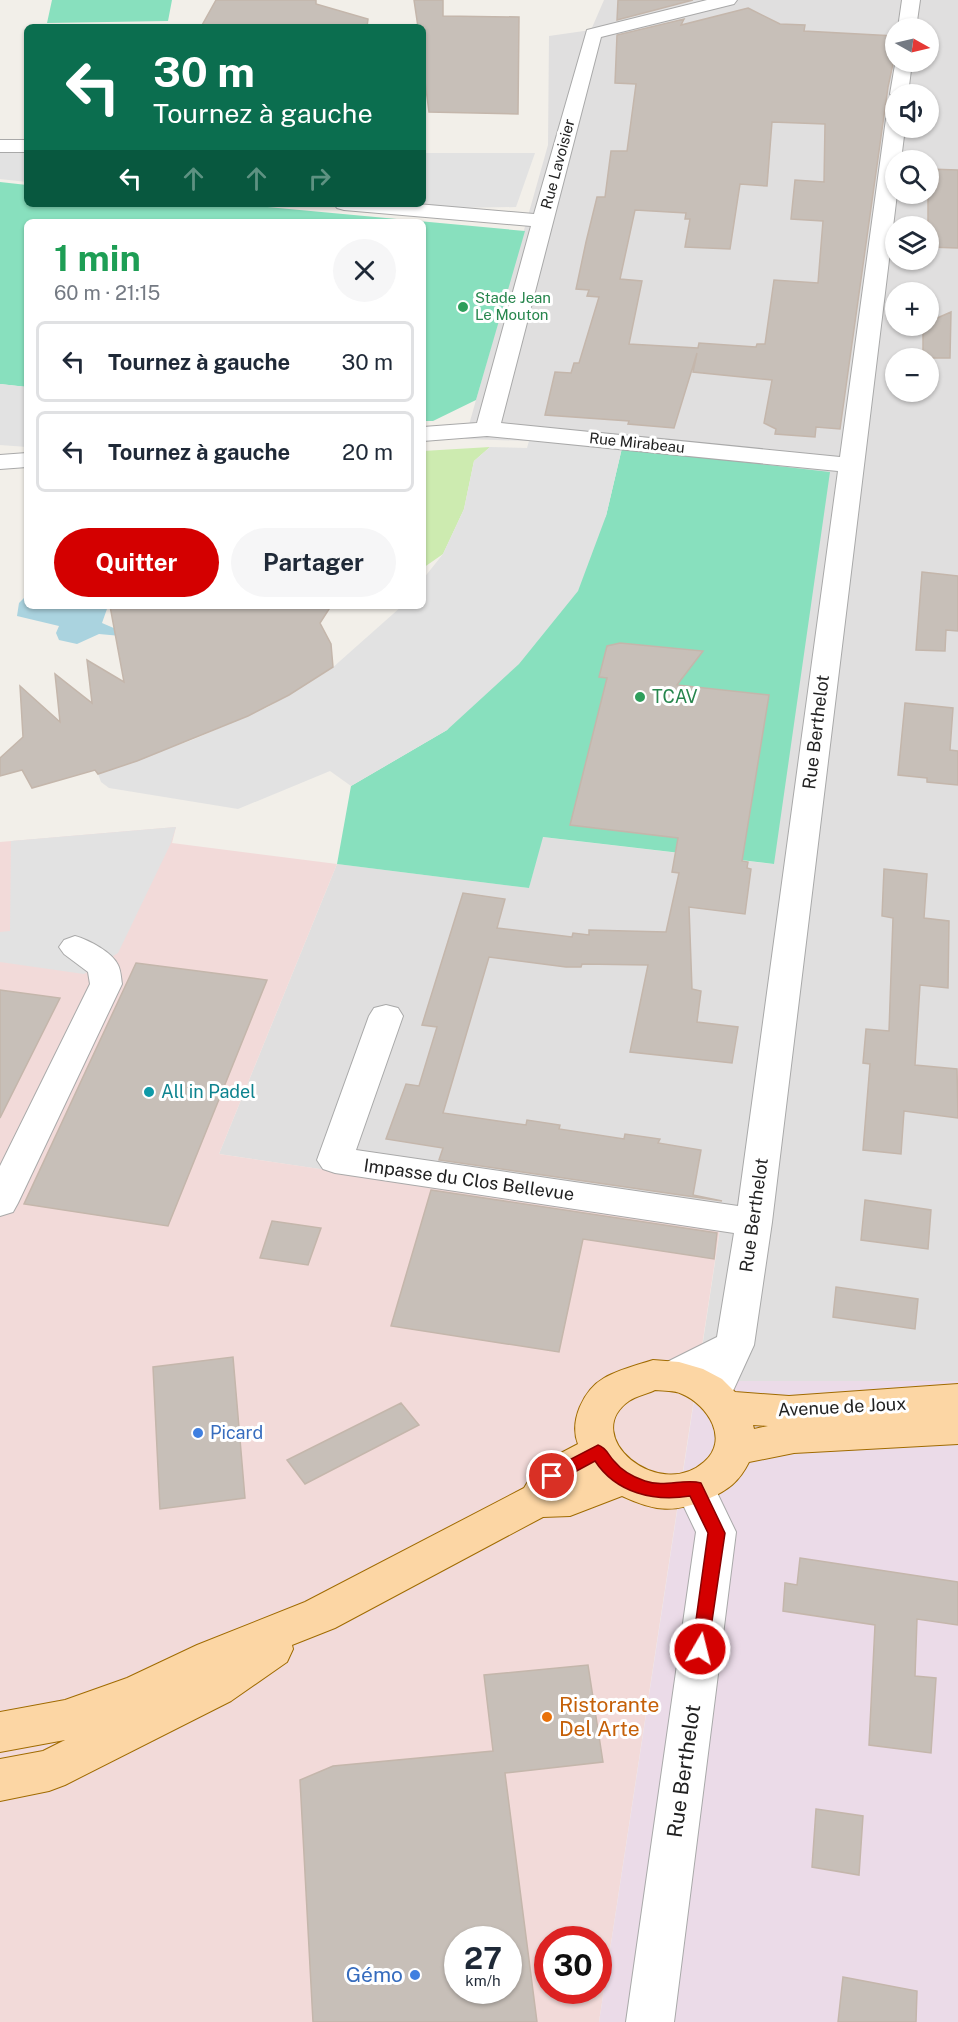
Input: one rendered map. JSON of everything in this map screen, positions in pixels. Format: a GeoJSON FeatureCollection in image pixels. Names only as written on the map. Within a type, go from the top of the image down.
{"type":"FeatureCollection","features":[{"type":"Feature","properties":{"kind":"main road"},"geometry":{"type":"LineString","coordinates":[[653,1375],[675,1376],[695,1382],[720,1400],[734,1420],[737,1435],[735,1449],[728,1466],[713,1479],[695,1488],[670,1492],[645,1489],[610,1465],[594,1435],[595,1418],[602,1402],[615,1389],[633,1380],[653,1375]]}},
{"type":"Feature","properties":{"kind":"main road","name":"Avenue de Joux"},"geometry":{"type":"LineString","coordinates":[[720,1400],[789,1412],[958,1400]]}},
{"type":"Feature","properties":{"kind":"main road","name":"Avenue de Joux"},"geometry":{"type":"LineString","coordinates":[[735,1449],[794,1437],[958,1428]]}},
{"type":"Feature","properties":{"kind":"main road"},"geometry":{"type":"LineString","coordinates":[[0,1732],[65,1720],[141,1692],[213,1658],[320,1615],[538,1500],[570,1499],[610,1465]]}},
{"type":"Feature","properties":{"kind":"main road"},"geometry":{"type":"LineString","coordinates":[[0,1780],[49,1770],[216,1687],[320,1615]]}},
{"type":"Feature","properties":{"kind":"street","name":"Rue Lavoisier"},"geometry":{"type":"LineString","coordinates":[[488,429],[594,34],[728,0]]}},
{"type":"Feature","properties":{"kind":"street"},"geometry":{"type":"LineString","coordinates":[[908,18],[911,0]]}},
{"type":"Feature","properties":{"kind":"street","name":"Rue Berthelot"},"geometry":{"type":"LineString","coordinates":[[720,1400],[735,1345],[754,1222],[893,138]]}},
{"type":"Feature","properties":{"kind":"street"},"geometry":{"type":"LineString","coordinates":[[0,146],[24,146]]}},
{"type":"Feature","properties":{"kind":"street"},"geometry":{"type":"LineString","coordinates":[[379,207],[543,221]]}},
{"type":"Feature","properties":{"kind":"street","name":"Rue Mirabeau"},"geometry":{"type":"LineString","coordinates":[[426,434],[488,429],[850,465]]}},
{"type":"Feature","properties":{"kind":"street"},"geometry":{"type":"LineString","coordinates":[[0,462],[24,460]]}},
{"type":"Feature","properties":{"kind":"street"},"geometry":{"type":"LineString","coordinates":[[0,1203],[106,984],[103,966],[75,947]]}},
{"type":"Feature","properties":{"kind":"street","name":"Impasse du Clos Bellevue"},"geometry":{"type":"LineString","coordinates":[[386,1016],[335,1160],[754,1222]]}},
{"type":"Feature","properties":{"kind":"street"},"geometry":{"type":"LineString","coordinates":[[675,1376],[735,1345]]}},
{"type":"Feature","properties":{"kind":"street","name":"Rue Berthelot"},"geometry":{"type":"LineString","coordinates":[[650,2022],[716,1533],[695,1488]]}},
{"type":"Feature","properties":{"kind":"shaded area"},"geometry":{"type":"Polygon","coordinates":[[[604,0],[958,0],[958,1381],[697,1381],[720,1229],[219,1154],[337,864],[529,888],[542,837],[773,864],[671,454],[529,441],[465,439],[548,145],[549,36],[591,30],[604,0]]]}},
{"type":"Feature","properties":{"kind":"shaded area"},"geometry":{"type":"Polygon","coordinates":[[[0,146],[24,146],[24,182],[0,179],[0,146]]]}},
{"type":"Feature","properties":{"kind":"shaded area"},"geometry":{"type":"Polygon","coordinates":[[[426,153],[535,153],[516,207],[426,206],[426,153]]]}},
{"type":"Feature","properties":{"kind":"shaded area"},"geometry":{"type":"Polygon","coordinates":[[[0,384],[24,387],[24,447],[0,445],[0,384]]]}},
{"type":"Feature","properties":{"kind":"shaded area"},"geometry":{"type":"Polygon","coordinates":[[[529,441],[622,448],[606,516],[578,591],[519,664],[447,730],[351,786],[330,771],[238,809],[109,788],[101,782],[98,774],[192,740],[268,707],[331,669],[399,609],[426,609],[426,575],[443,554],[464,509],[474,461],[490,447],[527,448],[529,441]]]}},
{"type":"Feature","properties":{"kind":"shaded area"},"geometry":{"type":"Polygon","coordinates":[[[176,827],[172,843],[337,864],[219,1154],[720,1228],[612,1937],[612,1926],[534,1926],[534,2004],[602,2004],[599,2022],[0,2022],[0,842],[176,827]]]}},
{"type":"Feature","properties":{"kind":"shaded area"},"geometry":{"type":"Polygon","coordinates":[[[176,827],[171,843],[118,953],[84,974],[0,962],[0,932],[10,931],[11,841],[176,827]]]}},
{"type":"Feature","properties":{"kind":"shaded area"},"geometry":{"type":"Polygon","coordinates":[[[697,1381],[958,1381],[958,2022],[599,2022],[602,2004],[612,2004],[612,1937],[697,1381]]]}},
{"type":"Feature","properties":{"kind":"green space"},"geometry":{"type":"Polygon","coordinates":[[[52,0],[172,0],[168,21],[47,23],[52,0]]]}},
{"type":"Feature","properties":{"kind":"green space","name":"Stade Jean Le Mouton"},"geometry":{"type":"Polygon","coordinates":[[[0,182],[24,185],[24,207],[266,207],[396,219],[24,219],[24,387],[0,384],[0,182]]]}},
{"type":"Feature","properties":{"kind":"green space","name":"Stade Jean Le Mouton"},"geometry":{"type":"Polygon","coordinates":[[[426,222],[525,231],[476,400],[433,421],[426,421],[426,222]]]}},
{"type":"Feature","properties":{"kind":"green space"},"geometry":{"type":"Polygon","coordinates":[[[490,447],[474,461],[464,509],[443,554],[426,566],[426,451],[490,447]]]}},
{"type":"Feature","properties":{"kind":"green space","name":"TCAV"},"geometry":{"type":"Polygon","coordinates":[[[622,448],[830,472],[774,864],[543,837],[529,888],[337,864],[351,786],[447,730],[606,516],[622,448]]]}},
{"type":"Feature","properties":{"kind":"water"},"geometry":{"type":"Polygon","coordinates":[[[24,598],[24,609],[107,609],[102,623],[123,632],[121,636],[99,634],[77,644],[59,640],[56,633],[59,626],[17,616],[19,603],[24,598]]]}},
{"type":"Feature","properties":{"kind":"building"},"geometry":{"type":"Polygon","coordinates":[[[216,0],[316,0],[316,4],[368,19],[367,24],[203,24],[216,0]]]}},
{"type":"Feature","properties":{"kind":"building"},"geometry":{"type":"Polygon","coordinates":[[[414,0],[443,0],[443,16],[519,17],[518,114],[429,112],[426,89],[426,24],[418,24],[414,0]]]}},
{"type":"Feature","properties":{"kind":"building"},"geometry":{"type":"Polygon","coordinates":[[[618,0],[693,0],[617,20],[618,0]]]}},
{"type":"Feature","properties":{"kind":"building"},"geometry":{"type":"Polygon","coordinates":[[[748,8],[780,24],[805,25],[804,31],[885,35],[885,72],[891,72],[889,84],[885,84],[885,108],[840,429],[816,427],[815,437],[775,434],[776,429],[764,423],[772,380],[693,372],[697,353],[674,428],[628,424],[629,421],[545,415],[555,372],[571,373],[574,363],[579,363],[599,297],[587,296],[589,290],[576,289],[586,242],[597,197],[605,197],[611,151],[627,151],[636,84],[615,83],[617,35],[684,19],[681,25],[748,8]],[[772,122],[767,186],[740,184],[730,249],[685,247],[690,219],[685,219],[686,213],[635,210],[620,279],[642,281],[629,344],[698,348],[699,343],[756,347],[757,344],[765,344],[774,280],[818,283],[823,221],[791,219],[795,180],[824,182],[825,124],[772,122]]]}},
{"type":"Feature","properties":{"kind":"building"},"geometry":{"type":"Polygon","coordinates":[[[939,169],[958,170],[958,248],[939,247],[939,216],[928,216],[928,204],[939,204],[939,169]]]}},
{"type":"Feature","properties":{"kind":"building"},"geometry":{"type":"Polygon","coordinates":[[[951,312],[950,358],[939,358],[939,348],[923,348],[923,336],[939,336],[939,317],[951,312]]]}},
{"type":"Feature","properties":{"kind":"building"},"geometry":{"type":"Polygon","coordinates":[[[922,572],[958,576],[958,631],[946,630],[945,651],[916,650],[922,572]]]}},
{"type":"Feature","properties":{"kind":"building"},"geometry":{"type":"Polygon","coordinates":[[[111,609],[329,609],[320,623],[331,644],[333,667],[289,695],[248,716],[137,761],[98,774],[95,770],[32,788],[22,770],[0,776],[0,758],[23,737],[20,686],[60,722],[55,674],[92,703],[87,660],[124,682],[111,609]]]}},
{"type":"Feature","properties":{"kind":"building"},"geometry":{"type":"Polygon","coordinates":[[[620,643],[703,651],[677,685],[769,695],[742,861],[748,862],[747,868],[751,869],[745,914],[689,907],[692,989],[701,991],[697,1022],[738,1027],[732,1063],[630,1052],[648,965],[582,964],[581,967],[566,967],[489,957],[443,1113],[526,1125],[527,1120],[560,1125],[559,1129],[624,1139],[625,1134],[660,1139],[658,1143],[701,1150],[693,1195],[722,1201],[439,1160],[443,1148],[386,1139],[406,1084],[419,1086],[437,1027],[422,1025],[463,893],[505,899],[497,928],[572,937],[573,933],[589,935],[589,930],[666,932],[679,873],[672,872],[678,838],[570,825],[607,678],[599,677],[607,646],[620,643]]]}},
{"type":"Feature","properties":{"kind":"building"},"geometry":{"type":"Polygon","coordinates":[[[905,703],[953,708],[950,750],[958,751],[958,785],[927,782],[927,778],[898,775],[905,703]]]}},
{"type":"Feature","properties":{"kind":"building"},"geometry":{"type":"Polygon","coordinates":[[[884,869],[927,874],[924,918],[949,921],[948,988],[920,985],[915,1065],[957,1069],[958,1118],[904,1111],[901,1154],[863,1150],[870,1064],[863,1063],[866,1029],[889,1031],[893,918],[882,916],[884,869]]]}},
{"type":"Feature","properties":{"kind":"building","name":"All in Padel"},"geometry":{"type":"Polygon","coordinates":[[[136,963],[267,980],[168,1226],[24,1204],[136,963]]]}},
{"type":"Feature","properties":{"kind":"building"},"geometry":{"type":"Polygon","coordinates":[[[0,990],[60,998],[0,1118],[0,990]]]}},
{"type":"Feature","properties":{"kind":"building"},"geometry":{"type":"Polygon","coordinates":[[[431,1190],[717,1233],[714,1259],[583,1239],[559,1352],[391,1326],[431,1190]]]}},
{"type":"Feature","properties":{"kind":"building"},"geometry":{"type":"Polygon","coordinates":[[[865,1200],[931,1210],[928,1249],[861,1240],[865,1200]]]}},
{"type":"Feature","properties":{"kind":"building"},"geometry":{"type":"Polygon","coordinates":[[[272,1221],[321,1228],[308,1265],[260,1258],[272,1221]]]}},
{"type":"Feature","properties":{"kind":"building"},"geometry":{"type":"Polygon","coordinates":[[[836,1287],[918,1299],[915,1329],[833,1317],[836,1287]]]}},
{"type":"Feature","properties":{"kind":"building","name":"Picard"},"geometry":{"type":"Polygon","coordinates":[[[233,1357],[245,1498],[160,1509],[153,1367],[233,1357]]]}},
{"type":"Feature","properties":{"kind":"building"},"geometry":{"type":"Polygon","coordinates":[[[401,1403],[419,1425],[305,1484],[287,1460],[401,1403]]]}},
{"type":"Feature","properties":{"kind":"building"},"geometry":{"type":"Polygon","coordinates":[[[800,1558],[958,1582],[958,1625],[917,1619],[915,1676],[936,1678],[931,1753],[869,1745],[875,1625],[783,1611],[785,1583],[797,1585],[800,1558]]]}},
{"type":"Feature","properties":{"kind":"building"},"geometry":{"type":"Polygon","coordinates":[[[588,1665],[603,1762],[505,1773],[537,2022],[313,2022],[300,1780],[333,1766],[493,1751],[484,1675],[588,1665]]]}},
{"type":"Feature","properties":{"kind":"building"},"geometry":{"type":"Polygon","coordinates":[[[816,1809],[863,1816],[859,1875],[812,1867],[816,1809]]]}},
{"type":"Feature","properties":{"kind":"building"},"geometry":{"type":"Polygon","coordinates":[[[843,1977],[917,1991],[916,2022],[838,2022],[843,1977]]]}},
{"type":"Feature","properties":{"kind":"place","name":"Stade Jean Le Mouton"},"geometry":{"type":"Point","coordinates":[463,307]}},
{"type":"Feature","properties":{"kind":"place","name":"TCAV"},"geometry":{"type":"Point","coordinates":[640,697]}},
{"type":"Feature","properties":{"kind":"place","name":"All in Padel"},"geometry":{"type":"Point","coordinates":[149,1092]}},
{"type":"Feature","properties":{"kind":"place","name":"Picard"},"geometry":{"type":"Point","coordinates":[198,1433]}},
{"type":"Feature","properties":{"kind":"place","name":"Ristorante Del Arte"},"geometry":{"type":"Point","coordinates":[547,1717]}},
{"type":"Feature","properties":{"kind":"place","name":"Gémo"},"geometry":{"type":"Point","coordinates":[415,1975]}},
{"type":"Feature","properties":{"kind":"route"},"geometry":{"type":"LineString","coordinates":[[552,1476],[598,1452],[608,1466],[622,1479],[645,1489],[670,1492],[695,1488],[716,1533],[700,1649]]}}]}
